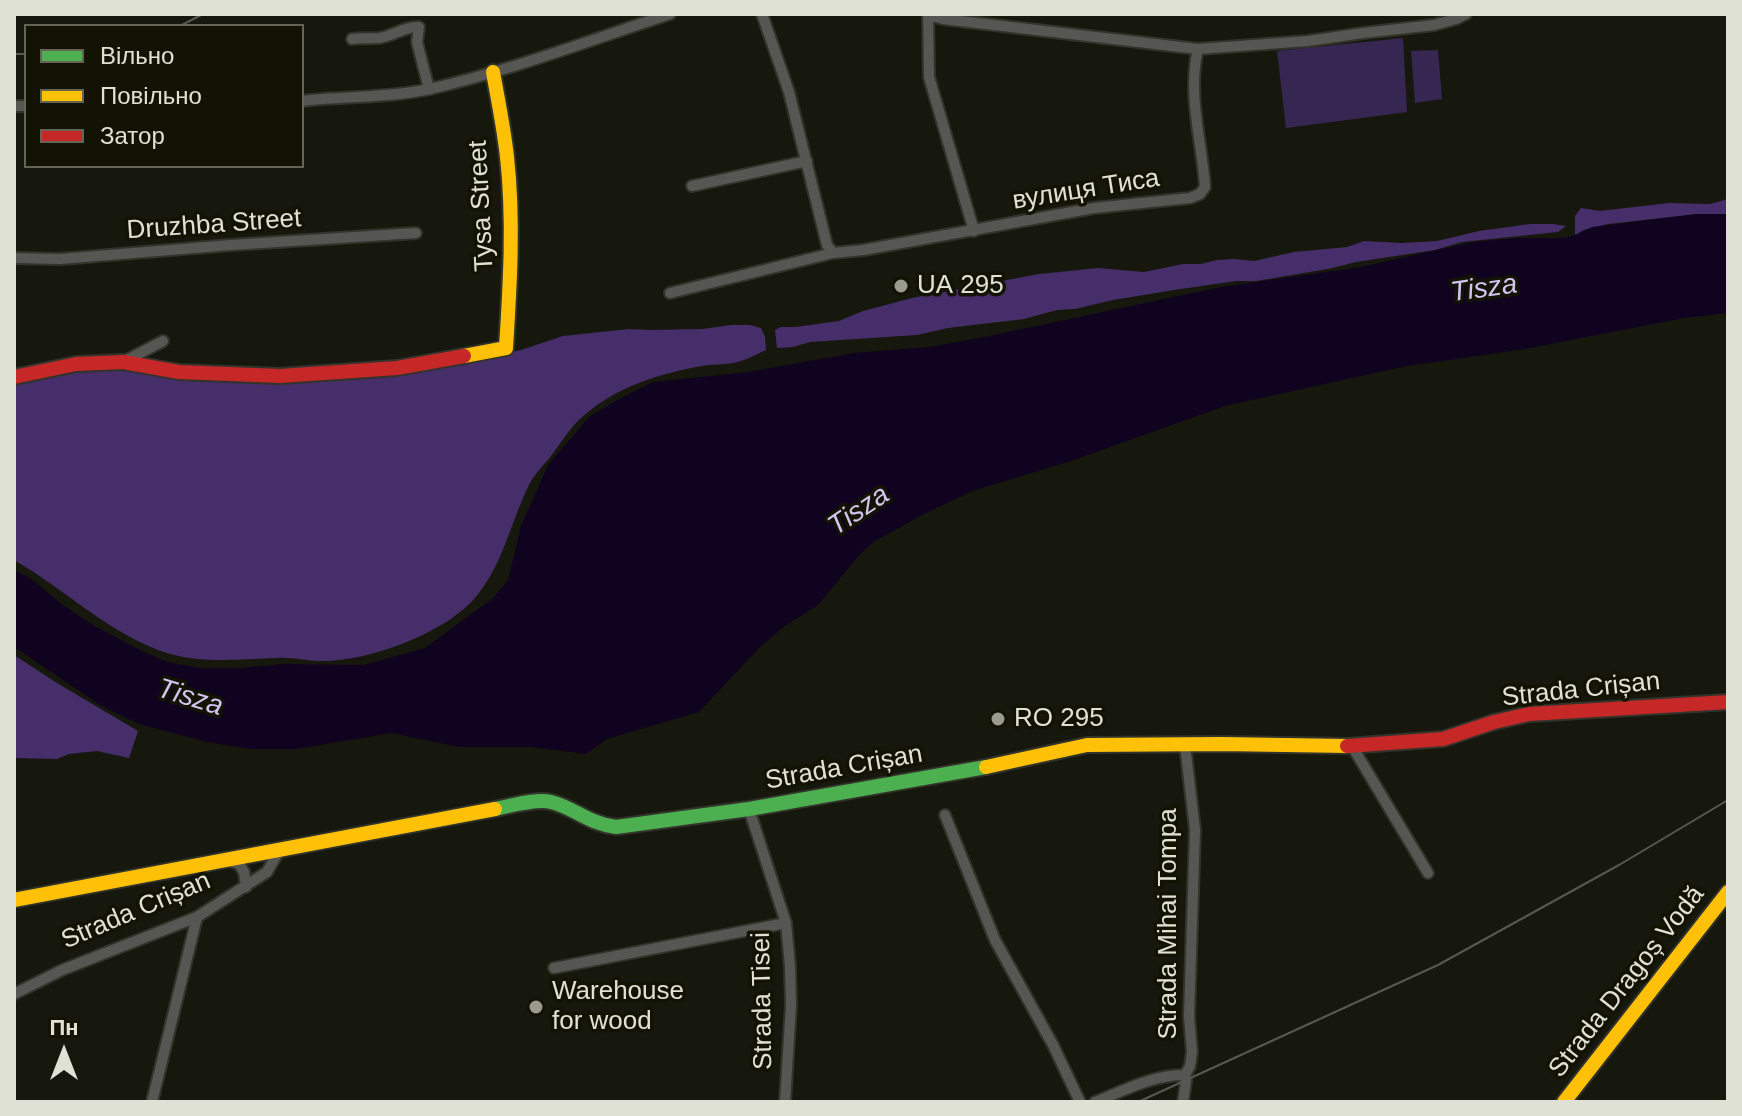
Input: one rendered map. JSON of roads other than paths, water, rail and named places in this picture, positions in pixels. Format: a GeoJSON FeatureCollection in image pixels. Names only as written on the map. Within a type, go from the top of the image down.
{"type":"FeatureCollection","features":[{"type":"Feature","properties":{"kind":"street"},"geometry":{"type":"LineString","coordinates":[[304,101],[429,89],[493,72],[670,14]]}},
{"type":"Feature","properties":{"kind":"street"},"geometry":{"type":"LineString","coordinates":[[762,14],[789,92],[827,245],[833,253]]}},
{"type":"Feature","properties":{"kind":"street"},"geometry":{"type":"LineString","coordinates":[[974,231],[929,77],[928,14],[943,19],[1198,49],[1308,41],[1434,25],[1466,14]]}},
{"type":"Feature","properties":{"kind":"street"},"geometry":{"type":"LineString","coordinates":[[352,39],[378,38],[412,26],[419,27],[417,42],[429,89]]}},
{"type":"Feature","properties":{"kind":"street","name":"вулиця Тиса"},"geometry":{"type":"LineString","coordinates":[[670,293],[833,253],[1094,208],[1190,198],[1200,194],[1205,187],[1195,105],[1194,65],[1198,49]]}},
{"type":"Feature","properties":{"kind":"street","name":"Tysa Street"},"geometry":{"type":"LineString","coordinates":[[123,362],[179,372],[294,375],[397,368],[506,348],[511,266],[509,187],[493,72]]}},
{"type":"Feature","properties":{"kind":"street"},"geometry":{"type":"LineString","coordinates":[[692,186],[807,161]]}},
{"type":"Feature","properties":{"kind":"street","name":"Druzhba Street"},"geometry":{"type":"LineString","coordinates":[[14,258],[60,259],[416,233]]}},
{"type":"Feature","properties":{"kind":"street"},"geometry":{"type":"LineString","coordinates":[[14,377],[76,364],[123,362],[163,341]]}},
{"type":"Feature","properties":{"kind":"street","name":"Strada Crișan"},"geometry":{"type":"LineString","coordinates":[[14,994],[62,970],[197,917],[267,872],[279,851],[543,800],[559,804],[600,825],[616,827],[749,809],[966,771],[1087,745],[1352,746],[1435,740],[1529,714],[1728,702]]}},
{"type":"Feature","properties":{"kind":"street","name":"Strada Mihai Tompa"},"geometry":{"type":"LineString","coordinates":[[1183,1102],[1185,1075],[1192,1052],[1189,1016],[1195,830],[1185,745]]}},
{"type":"Feature","properties":{"kind":"street"},"geometry":{"type":"LineString","coordinates":[[1352,746],[1428,873]]}},
{"type":"Feature","properties":{"kind":"street","name":"Strada Tisei"},"geometry":{"type":"LineString","coordinates":[[749,809],[786,923],[791,1005],[785,1102]]}},
{"type":"Feature","properties":{"kind":"street"},"geometry":{"type":"LineString","coordinates":[[945,815],[995,940],[1053,1045],[1080,1102]]}},
{"type":"Feature","properties":{"kind":"street"},"geometry":{"type":"LineString","coordinates":[[14,900],[279,851]]}},
{"type":"Feature","properties":{"kind":"street"},"geometry":{"type":"LineString","coordinates":[[228,860],[239,864],[244,872],[246,887]]}},
{"type":"Feature","properties":{"kind":"street","name":"Strada Dragoș Vodă"},"geometry":{"type":"LineString","coordinates":[[1564,1102],[1728,892]]}},
{"type":"Feature","properties":{"kind":"street"},"geometry":{"type":"LineString","coordinates":[[152,1102],[197,917]]}},
{"type":"Feature","properties":{"kind":"street"},"geometry":{"type":"LineString","coordinates":[[554,968],[786,923]]}},
{"type":"Feature","properties":{"kind":"street"},"geometry":{"type":"LineString","coordinates":[[1095,1102],[1160,1077],[1185,1075]]}},
{"type":"Feature","properties":{"kind":"water","name":"Tisza"},"geometry":{"type":"Polygon","coordinates":[[[1697,214],[1728,214],[1728,313],[1684,318],[1525,349],[1407,366],[1225,406],[1071,461],[975,490],[875,541],[861,553],[818,605],[782,628],[759,648],[699,712],[607,739],[586,754],[531,747],[459,747],[392,733],[296,749],[251,749],[207,742],[139,724],[100,705],[14,647],[14,570],[30,578],[91,624],[167,662],[200,668],[282,664],[364,665],[425,648],[493,598],[508,580],[521,526],[548,465],[590,416],[653,382],[748,372],[854,353],[929,347],[1221,287],[1361,267],[1473,242],[1563,238],[1592,227],[1697,214]]]}},
{"type":"Feature","properties":{"kind":"railway"},"geometry":{"type":"LineString","coordinates":[[184,24],[203,14]]}},
{"type":"Feature","properties":{"kind":"railway"},"geometry":{"type":"LineString","coordinates":[[14,54],[24,54]]}},
{"type":"Feature","properties":{"kind":"railway"},"geometry":{"type":"LineString","coordinates":[[1138,1102],[1438,965],[1619,865],[1728,800]]}},
{"type":"Feature","properties":{"kind":"place","name":"UA 295"},"geometry":{"type":"Point","coordinates":[901,286]}},
{"type":"Feature","properties":{"kind":"place","name":"RO 295"},"geometry":{"type":"Point","coordinates":[998,719]}},
{"type":"Feature","properties":{"kind":"place","name":"Warehouse for wood"},"geometry":{"type":"Point","coordinates":[536,1007]}}]}
